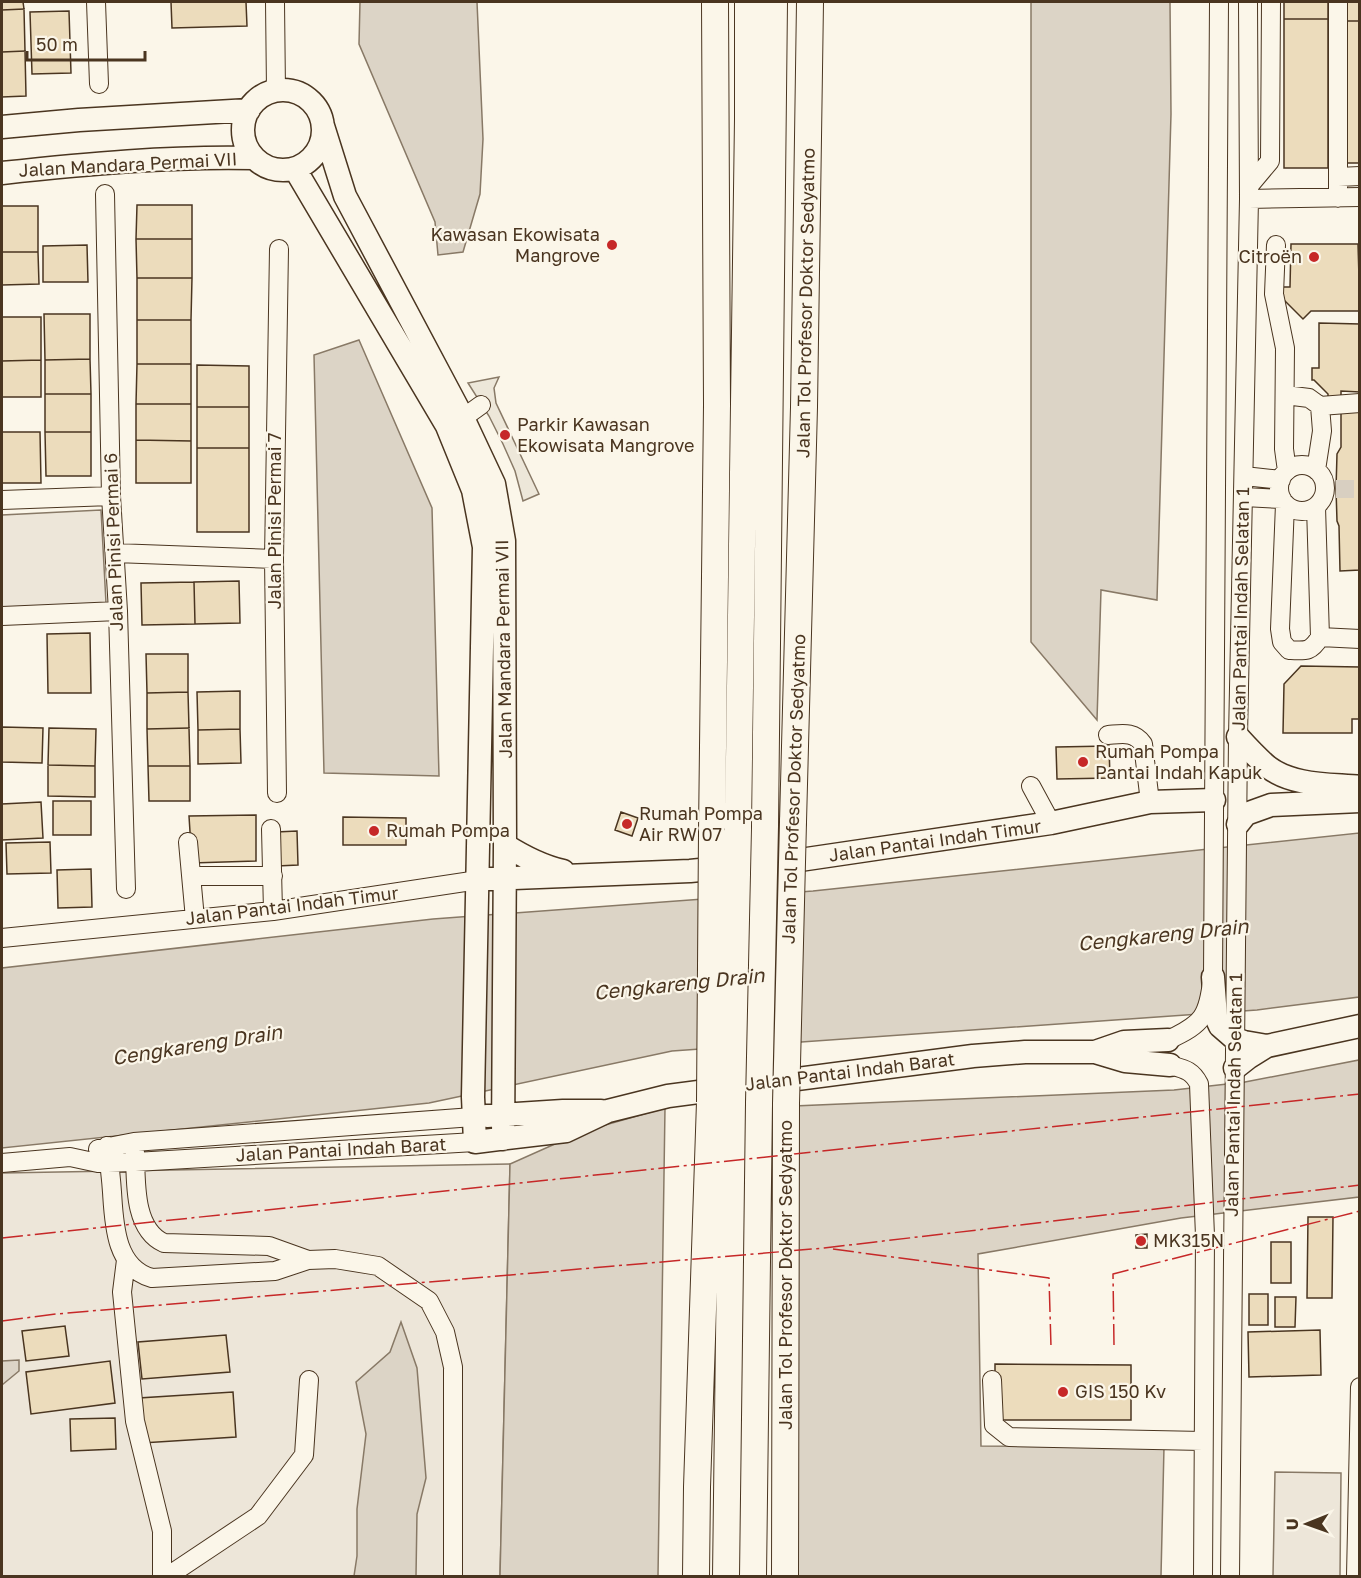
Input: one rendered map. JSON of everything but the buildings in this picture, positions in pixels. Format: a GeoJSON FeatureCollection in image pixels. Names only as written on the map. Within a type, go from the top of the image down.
{"type":"FeatureCollection","features":[{"type":"Feature","properties":{"kind":"highway"},"geometry":{"type":"LineString","coordinates":[[715,2],[717,405],[712,832],[721,1102],[726,1576]]}},
{"type":"Feature","properties":{"kind":"highway"},"geometry":{"type":"LineString","coordinates":[[696,1576],[697,1475],[738,829],[748,2]]}},
{"type":"Feature","properties":{"kind":"highway","name":"Jalan Tol Profesor Doktor Sedyatmo"},"geometry":{"type":"LineString","coordinates":[[753,1576],[765,825],[774,2]]}},
{"type":"Feature","properties":{"kind":"highway","name":"Jalan Tol Profesor Doktor Sedyatmo"},"geometry":{"type":"LineString","coordinates":[[785,1576],[786,1104],[804,395],[810,2]]}},
{"type":"Feature","properties":{"kind":"main road"},"geometry":{"type":"LineString","coordinates":[[276,91],[290,91],[303,96],[317,109],[323,126],[323,138],[314,157],[295,169],[284,171],[267,167],[254,158],[247,147],[244,135],[244,122],[249,110],[260,98],[276,91]]}},
{"type":"Feature","properties":{"kind":"main road"},"geometry":{"type":"LineString","coordinates":[[2,127],[249,110]]}},
{"type":"Feature","properties":{"kind":"main road","name":"Jalan Mandara Permai VII"},"geometry":{"type":"LineString","coordinates":[[323,126],[345,196],[463,418],[494,484],[504,541],[503,1139]]}},
{"type":"Feature","properties":{"kind":"main road","name":"Jalan Mandara Permai VII"},"geometry":{"type":"LineString","coordinates":[[2,173],[92,163],[206,157],[254,158]]}},
{"type":"Feature","properties":{"kind":"main road","name":"Jalan Mandara Permai VII"},"geometry":{"type":"LineString","coordinates":[[295,169],[447,426],[473,490],[484,547],[473,1107],[475,1142]]}},
{"type":"Feature","properties":{"kind":"main road"},"geometry":{"type":"LineString","coordinates":[[1238,737],[1270,769],[1285,776],[1299,780],[1359,787]]}},
{"type":"Feature","properties":{"kind":"main road","name":"Jalan Pantai Indah Timur"},"geometry":{"type":"LineString","coordinates":[[478,880],[690,871],[800,860],[1052,823],[1150,802],[1214,800]]}},
{"type":"Feature","properties":{"kind":"main road"},"geometry":{"type":"LineString","coordinates":[[1238,830],[1246,814],[1271,805],[1359,801]]}},
{"type":"Feature","properties":{"kind":"main road","name":"Jalan Pantai Indah Timur"},"geometry":{"type":"LineString","coordinates":[[505,845],[541,865],[582,875]]}},
{"type":"Feature","properties":{"kind":"main road"},"geometry":{"type":"LineString","coordinates":[[1213,977],[1220,1026],[1235,1039],[1267,1046]]}},
{"type":"Feature","properties":{"kind":"main road"},"geometry":{"type":"LineString","coordinates":[[1235,1074],[1249,1056],[1267,1046],[1359,1026]]}},
{"type":"Feature","properties":{"kind":"main road","name":"Jalan Pantai Indah Barat"},"geometry":{"type":"LineString","coordinates":[[1095,1052],[1124,1042],[1168,1040]]}},
{"type":"Feature","properties":{"kind":"main road","name":"Jalan Pantai Indah Barat"},"geometry":{"type":"LineString","coordinates":[[475,1142],[566,1131],[608,1111],[669,1096],[953,1058],[1025,1052],[1095,1052],[1125,1061],[1170,1065]]}},
{"type":"Feature","properties":{"kind":"main road","name":"Jalan Pantai Indah Barat"},"geometry":{"type":"LineString","coordinates":[[473,1107],[502,1104],[563,1111],[608,1111]]}},
{"type":"Feature","properties":{"kind":"street"},"geometry":{"type":"LineString","coordinates":[[96,2],[99,84]]}},
{"type":"Feature","properties":{"kind":"street"},"geometry":{"type":"LineString","coordinates":[[275,2],[276,91]]}},
{"type":"Feature","properties":{"kind":"street","name":"Jalan Pantai Indah Selatan 1"},"geometry":{"type":"LineString","coordinates":[[1213,977],[1220,2]]}},
{"type":"Feature","properties":{"kind":"street","name":"Jalan Pantai Indah Selatan 1"},"geometry":{"type":"LineString","coordinates":[[1168,1040],[1218,1016],[1238,830],[1249,193],[1248,2]]}},
{"type":"Feature","properties":{"kind":"street"},"geometry":{"type":"LineString","coordinates":[[1249,193],[1270,161],[1271,2]]}},
{"type":"Feature","properties":{"kind":"street"},"geometry":{"type":"LineString","coordinates":[[1338,2],[1338,198]]}},
{"type":"Feature","properties":{"kind":"street"},"geometry":{"type":"LineString","coordinates":[[1338,177],[1359,176]]}},
{"type":"Feature","properties":{"kind":"street"},"geometry":{"type":"LineString","coordinates":[[1249,193],[1359,197]]}},
{"type":"Feature","properties":{"kind":"street","name":"Jalan Pinisi Permai 6"},"geometry":{"type":"LineString","coordinates":[[105,194],[111,496],[118,611],[126,889]]}},
{"type":"Feature","properties":{"kind":"street"},"geometry":{"type":"LineString","coordinates":[[1276,244],[1274,294],[1285,348],[1284,476],[1279,490],[1284,502],[1280,629],[1281,642],[1289,650],[1305,651],[1314,647],[1320,637],[1316,507]]}},
{"type":"Feature","properties":{"kind":"street","name":"Jalan Pinisi Permai 7"},"geometry":{"type":"LineString","coordinates":[[277,793],[274,559],[279,249]]}},
{"type":"Feature","properties":{"kind":"street"},"geometry":{"type":"LineString","coordinates":[[1285,395],[1308,398],[1320,406],[1359,403]]}},
{"type":"Feature","properties":{"kind":"street"},"geometry":{"type":"LineString","coordinates":[[463,418],[481,405]]}},
{"type":"Feature","properties":{"kind":"street"},"geometry":{"type":"LineString","coordinates":[[1316,470],[1322,431],[1320,406]]}},
{"type":"Feature","properties":{"kind":"street"},"geometry":{"type":"LineString","coordinates":[[1244,476],[1284,476],[1296,466],[1306,466],[1316,470],[1331,489],[1316,507],[1305,511],[1295,510],[1284,502],[1244,497]]}},
{"type":"Feature","properties":{"kind":"street"},"geometry":{"type":"LineString","coordinates":[[2,500],[111,496]]}},
{"type":"Feature","properties":{"kind":"street"},"geometry":{"type":"LineString","coordinates":[[115,554],[274,559]]}},
{"type":"Feature","properties":{"kind":"street"},"geometry":{"type":"LineString","coordinates":[[2,616],[118,611]]}},
{"type":"Feature","properties":{"kind":"street"},"geometry":{"type":"LineString","coordinates":[[1320,637],[1359,639]]}},
{"type":"Feature","properties":{"kind":"street"},"geometry":{"type":"LineString","coordinates":[[1107,735],[1130,734],[1138,737],[1143,744],[1150,802]]}},
{"type":"Feature","properties":{"kind":"street"},"geometry":{"type":"LineString","coordinates":[[1213,837],[1238,737]]}},
{"type":"Feature","properties":{"kind":"street"},"geometry":{"type":"LineString","coordinates":[[1031,786],[1052,823]]}},
{"type":"Feature","properties":{"kind":"street"},"geometry":{"type":"LineString","coordinates":[[271,829],[273,911]]}},
{"type":"Feature","properties":{"kind":"street"},"geometry":{"type":"LineString","coordinates":[[188,842],[195,919]]}},
{"type":"Feature","properties":{"kind":"street"},"geometry":{"type":"LineString","coordinates":[[191,876],[273,876]]}},
{"type":"Feature","properties":{"kind":"street","name":"Jalan Pantai Indah Timur"},"geometry":{"type":"LineString","coordinates":[[2,938],[273,911],[478,880]]}},
{"type":"Feature","properties":{"kind":"street","name":"Jalan Pantai Indah Selatan 1"},"geometry":{"type":"LineString","coordinates":[[1230,1576],[1235,1039]]}},
{"type":"Feature","properties":{"kind":"street","name":"Jalan Pantai Indah Selatan 1"},"geometry":{"type":"LineString","coordinates":[[1170,1065],[1194,1075],[1199,1084],[1205,1236],[1203,1576]]}},
{"type":"Feature","properties":{"kind":"street","name":"Jalan Pantai Indah Barat"},"geometry":{"type":"LineString","coordinates":[[2,1163],[108,1154],[134,1142],[473,1107]]}},
{"type":"Feature","properties":{"kind":"street"},"geometry":{"type":"LineString","coordinates":[[134,1142],[142,1222],[158,1240],[164,1243],[269,1246],[308,1260]]}},
{"type":"Feature","properties":{"kind":"street","name":"Jalan Pantai Indah Barat"},"geometry":{"type":"LineString","coordinates":[[108,1154],[135,1162],[475,1142]]}},
{"type":"Feature","properties":{"kind":"street"},"geometry":{"type":"LineString","coordinates":[[108,1154],[113,1226],[126,1260],[144,1276],[152,1278],[275,1271],[308,1260],[335,1259],[378,1266],[429,1300],[445,1332],[453,1367],[453,1576]]}},
{"type":"Feature","properties":{"kind":"street"},"geometry":{"type":"LineString","coordinates":[[126,1260],[122,1292],[135,1421],[162,1531],[162,1576]]}},
{"type":"Feature","properties":{"kind":"street"},"geometry":{"type":"LineString","coordinates":[[168,1576],[258,1516],[304,1455],[309,1380]]}},
{"type":"Feature","properties":{"kind":"street"},"geometry":{"type":"LineString","coordinates":[[992,1380],[994,1425],[1009,1437],[1203,1441]]}},
{"type":"Feature","properties":{"kind":"street"},"geometry":{"type":"LineString","coordinates":[[1356,1576],[1359,1387]]}},
{"type":"Feature","properties":{"kind":"shaded area","name":"Parkir Kawasan Ekowisata Mangrove"},"geometry":{"type":"Polygon","coordinates":[[[499,377],[494,388],[496,403],[539,494],[523,501],[515,471],[503,444],[468,383],[499,377]]]}},
{"type":"Feature","properties":{"kind":"shaded area"},"geometry":{"type":"Polygon","coordinates":[[[101,510],[106,603],[2,609],[2,515],[101,510]]]}},
{"type":"Feature","properties":{"kind":"shaded area"},"geometry":{"type":"Polygon","coordinates":[[[510,1164],[500,1576],[2,1576],[2,1173],[510,1164]]]}},
{"type":"Feature","properties":{"kind":"shaded area"},"geometry":{"type":"Polygon","coordinates":[[[1275,1472],[1341,1473],[1340,1576],[1273,1576],[1275,1472]]]}},
{"type":"Feature","properties":{"kind":"water"},"geometry":{"type":"Polygon","coordinates":[[[360,2],[477,2],[483,139],[480,194],[463,252],[438,255],[435,222],[359,44],[360,2]]]}},
{"type":"Feature","properties":{"kind":"water"},"geometry":{"type":"Polygon","coordinates":[[[1031,2],[1170,2],[1171,114],[1157,600],[1101,590],[1097,720],[1031,642],[1031,2]]]}},
{"type":"Feature","properties":{"kind":"water"},"geometry":{"type":"Polygon","coordinates":[[[359,340],[432,508],[439,776],[324,773],[314,355],[359,340]]]}},
{"type":"Feature","properties":{"kind":"water","name":"Cengkareng Drain"},"geometry":{"type":"Polygon","coordinates":[[[1359,833],[1359,997],[1257,1010],[672,1051],[429,1103],[2,1148],[2,968],[433,919],[813,891],[1359,833]]]}},
{"type":"Feature","properties":{"kind":"water"},"geometry":{"type":"Polygon","coordinates":[[[1359,1060],[1359,1197],[1181,1218],[978,1254],[981,1446],[1164,1447],[1161,1576],[789,1576],[794,1106],[1174,1090],[1245,1082],[1359,1060]]]}},
{"type":"Feature","properties":{"kind":"water"},"geometry":{"type":"Polygon","coordinates":[[[665,1108],[658,1576],[500,1576],[510,1164],[584,1131],[665,1108]]]}},
{"type":"Feature","properties":{"kind":"water"},"geometry":{"type":"Polygon","coordinates":[[[401,1322],[417,1368],[426,1478],[417,1514],[416,1576],[354,1576],[357,1556],[357,1509],[366,1434],[356,1382],[390,1352],[401,1322]]]}},
{"type":"Feature","properties":{"kind":"water"},"geometry":{"type":"Polygon","coordinates":[[[19,1360],[19,1371],[2,1385],[2,1361],[19,1360]]]}},
{"type":"Feature","properties":{"kind":"tunnel"},"geometry":{"type":"LineString","coordinates":[[1336,489],[1360,489]]}},
{"type":"Feature","properties":{"kind":"power"},"geometry":{"type":"LineString","coordinates":[[2,1238],[1360,1094]]}},
{"type":"Feature","properties":{"kind":"power"},"geometry":{"type":"LineString","coordinates":[[2,1321],[56,1314],[824,1248],[1360,1185]]}},
{"type":"Feature","properties":{"kind":"power"},"geometry":{"type":"LineString","coordinates":[[1114,1345],[1113,1274],[1360,1211]]}},
{"type":"Feature","properties":{"kind":"power"},"geometry":{"type":"LineString","coordinates":[[833,1249],[1049,1278],[1051,1347]]}},
{"type":"Feature","properties":{"kind":"place","name":"Kawasan Ekowisata Mangrove"},"geometry":{"type":"Point","coordinates":[612,245]}},
{"type":"Feature","properties":{"kind":"place","name":"Citroën"},"geometry":{"type":"Point","coordinates":[1314,257]}},
{"type":"Feature","properties":{"kind":"place","name":"Parkir Kawasan Ekowisata Mangrove"},"geometry":{"type":"Point","coordinates":[505,435]}},
{"type":"Feature","properties":{"kind":"place","name":"Rumah Pompa Pantai Indah Kapuk"},"geometry":{"type":"Point","coordinates":[1083,762]}},
{"type":"Feature","properties":{"kind":"place","name":"Rumah Pompa Air RW 07"},"geometry":{"type":"Point","coordinates":[627,824]}},
{"type":"Feature","properties":{"kind":"place","name":"Rumah Pompa"},"geometry":{"type":"Point","coordinates":[374,831]}},
{"type":"Feature","properties":{"kind":"place","name":"MK315N"},"geometry":{"type":"Point","coordinates":[1141,1241]}},
{"type":"Feature","properties":{"kind":"place","name":"GIS 150 Kv"},"geometry":{"type":"Point","coordinates":[1063,1392]}}]}
